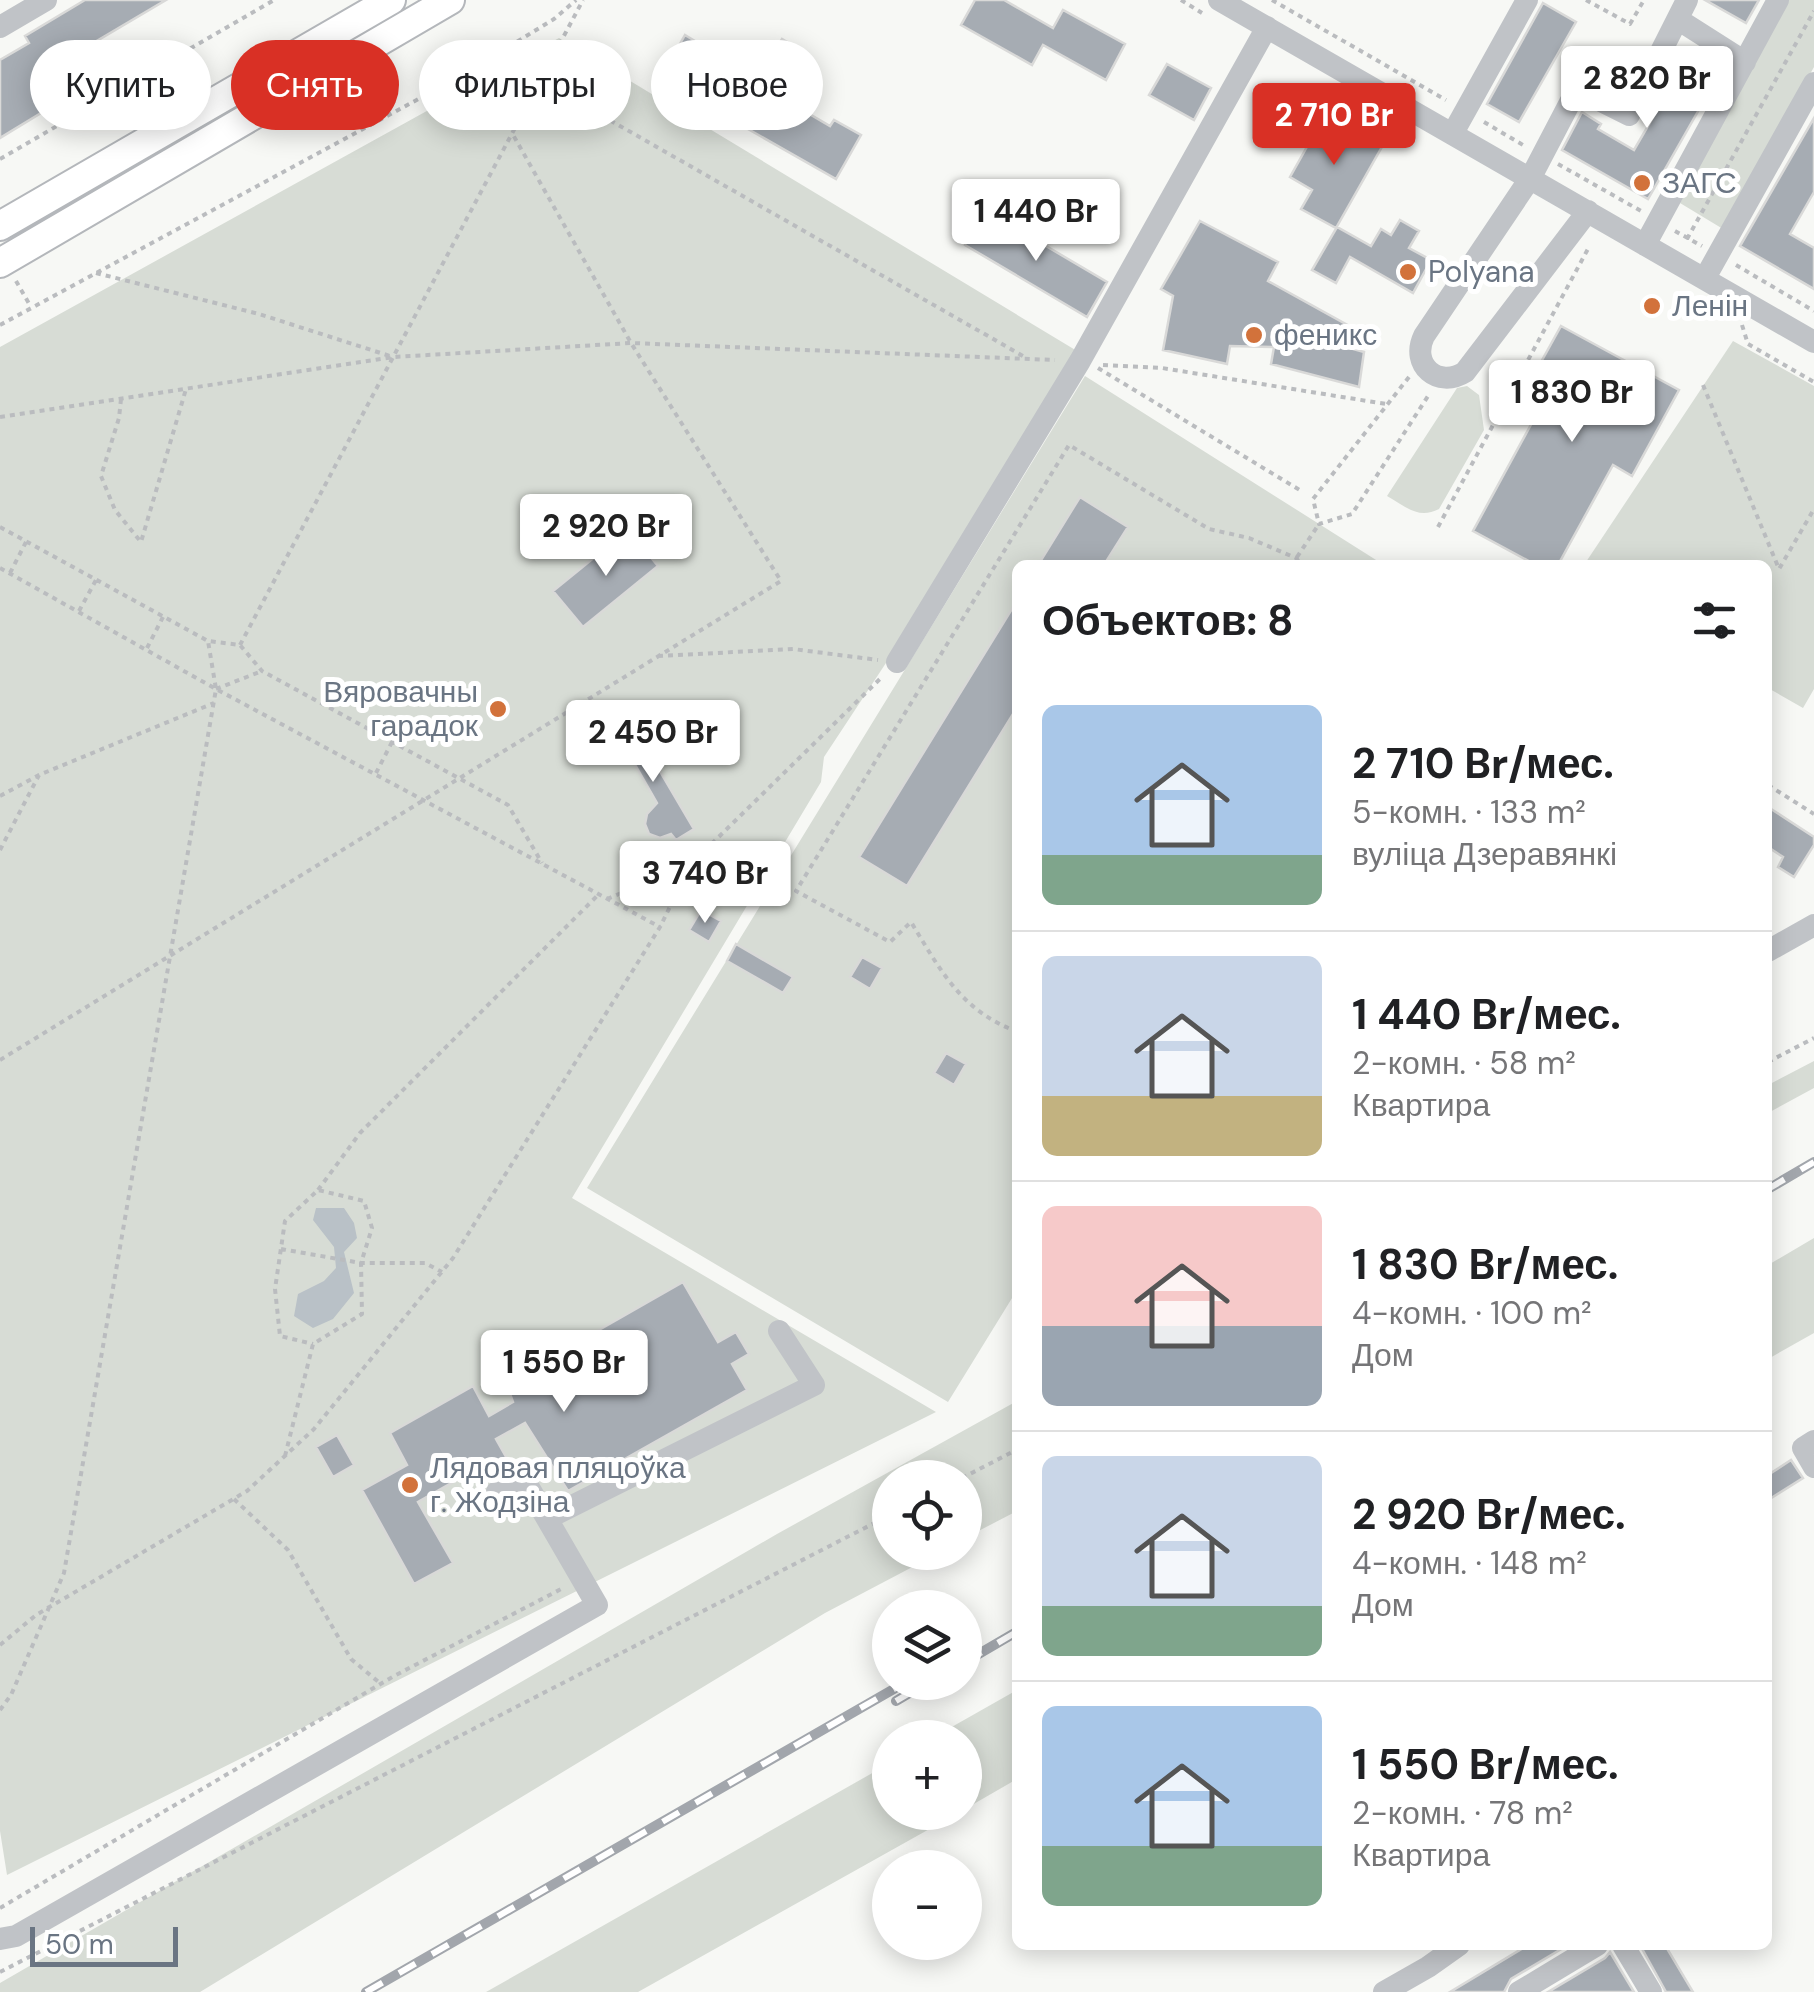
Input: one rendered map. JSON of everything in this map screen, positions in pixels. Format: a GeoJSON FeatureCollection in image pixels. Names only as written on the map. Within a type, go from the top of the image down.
{"type":"FeatureCollection","features":[{"type":"Feature","properties":{"kind":"main road"},"geometry":{"type":"LineString","coordinates":[[0,226],[391,0]]}},
{"type":"Feature","properties":{"kind":"main road"},"geometry":{"type":"LineString","coordinates":[[0,263],[450,0]]}},
{"type":"Feature","properties":{"kind":"street"},"geometry":{"type":"LineString","coordinates":[[0,27],[44,0]]}},
{"type":"Feature","properties":{"kind":"street"},"geometry":{"type":"LineString","coordinates":[[1219,0],[1257,14],[1814,342]]}},
{"type":"Feature","properties":{"kind":"street"},"geometry":{"type":"LineString","coordinates":[[1452,132],[1527,0]]}},
{"type":"Feature","properties":{"kind":"street"},"geometry":{"type":"LineString","coordinates":[[1644,245],[1778,0]]}},
{"type":"Feature","properties":{"kind":"street"},"geometry":{"type":"LineString","coordinates":[[1588,211],[1465,372],[1449,379],[1432,374],[1421,361],[1420,344],[1424,336],[1531,177],[1577,90],[1629,115],[1683,10],[1745,62]]}},
{"type":"Feature","properties":{"kind":"street"},"geometry":{"type":"LineString","coordinates":[[898,662],[1080,361],[1257,14]]}},
{"type":"Feature","properties":{"kind":"street"},"geometry":{"type":"LineString","coordinates":[[1705,278],[1813,89]]}},
{"type":"Feature","properties":{"kind":"street"},"geometry":{"type":"LineString","coordinates":[[1772,949],[1814,925]]}},
{"type":"Feature","properties":{"kind":"street"},"geometry":{"type":"LineString","coordinates":[[548,1518],[814,1385],[779,1331]]}},
{"type":"Feature","properties":{"kind":"street"},"geometry":{"type":"LineString","coordinates":[[1814,1441],[1803,1448],[1814,1466]]}},
{"type":"Feature","properties":{"kind":"street"},"geometry":{"type":"LineString","coordinates":[[0,1939],[16,1936],[597,1605],[524,1479],[497,1492]]}},
{"type":"Feature","properties":{"kind":"street"},"geometry":{"type":"LineString","coordinates":[[1384,1992],[1451,1950]]}},
{"type":"Feature","properties":{"kind":"street"},"geometry":{"type":"LineString","coordinates":[[1518,1992],[1589,1950]]}},
{"type":"Feature","properties":{"kind":"street"},"geometry":{"type":"LineString","coordinates":[[1626,1950],[1651,1992]]}},
{"type":"Feature","properties":{"kind":"path"},"geometry":{"type":"LineString","coordinates":[[0,158],[274,0]]}},
{"type":"Feature","properties":{"kind":"path"},"geometry":{"type":"LineString","coordinates":[[561,40],[579,0]]}},
{"type":"Feature","properties":{"kind":"path"},"geometry":{"type":"LineString","coordinates":[[0,325],[461,76],[579,0]]}},
{"type":"Feature","properties":{"kind":"path"},"geometry":{"type":"LineString","coordinates":[[1586,0],[1630,24],[1644,0]]}},
{"type":"Feature","properties":{"kind":"path"},"geometry":{"type":"LineString","coordinates":[[1674,261],[1814,11]]}},
{"type":"Feature","properties":{"kind":"path"},"geometry":{"type":"LineString","coordinates":[[627,130],[1027,359]]}},
{"type":"Feature","properties":{"kind":"path"},"geometry":{"type":"LineString","coordinates":[[0,1060],[781,581],[631,343],[512,132]]}},
{"type":"Feature","properties":{"kind":"path"},"geometry":{"type":"LineString","coordinates":[[240,645],[512,132]]}},
{"type":"Feature","properties":{"kind":"path"},"geometry":{"type":"LineString","coordinates":[[1438,527],[1594,238]]}},
{"type":"Feature","properties":{"kind":"path"},"geometry":{"type":"LineString","coordinates":[[94,272],[259,314],[394,357]]}},
{"type":"Feature","properties":{"kind":"path"},"geometry":{"type":"LineString","coordinates":[[0,417],[394,357],[631,343],[1080,361]]}},
{"type":"Feature","properties":{"kind":"path"},"geometry":{"type":"LineString","coordinates":[[1319,524],[1312,499],[1421,361]]}},
{"type":"Feature","properties":{"kind":"path"},"geometry":{"type":"LineString","coordinates":[[1303,492],[1094,365],[1162,368],[1387,404]]}},
{"type":"Feature","properties":{"kind":"path"},"geometry":{"type":"LineString","coordinates":[[1012,1029],[974,1011],[940,969],[911,922],[890,942],[796,890],[1069,445],[1210,529],[1249,538],[1296,558],[1319,524],[1352,514],[1440,378]]}},
{"type":"Feature","properties":{"kind":"path"},"geometry":{"type":"LineString","coordinates":[[1704,385],[1779,569],[1814,509]]}},
{"type":"Feature","properties":{"kind":"path"},"geometry":{"type":"LineString","coordinates":[[121,399],[119,418],[100,476],[115,510],[142,542],[186,389]]}},
{"type":"Feature","properties":{"kind":"path"},"geometry":{"type":"LineString","coordinates":[[0,527],[208,641],[240,645],[262,671],[508,806],[543,864]]}},
{"type":"Feature","properties":{"kind":"path"},"geometry":{"type":"LineString","coordinates":[[10,573],[26,542]]}},
{"type":"Feature","properties":{"kind":"path"},"geometry":{"type":"LineString","coordinates":[[0,568],[216,689],[660,927]]}},
{"type":"Feature","properties":{"kind":"path"},"geometry":{"type":"LineString","coordinates":[[79,611],[96,580]]}},
{"type":"Feature","properties":{"kind":"path"},"geometry":{"type":"LineString","coordinates":[[146,648],[163,616]]}},
{"type":"Feature","properties":{"kind":"path"},"geometry":{"type":"LineString","coordinates":[[0,1710],[11,1695],[64,1573],[214,703],[216,689],[208,641]]}},
{"type":"Feature","properties":{"kind":"path"},"geometry":{"type":"LineString","coordinates":[[657,656],[793,649],[898,662]]}},
{"type":"Feature","properties":{"kind":"path"},"geometry":{"type":"LineString","coordinates":[[0,1646],[49,1608],[247,1492],[314,1430],[442,1272],[660,927],[691,864],[898,662]]}},
{"type":"Feature","properties":{"kind":"path"},"geometry":{"type":"LineString","coordinates":[[216,689],[262,671]]}},
{"type":"Feature","properties":{"kind":"path"},"geometry":{"type":"LineString","coordinates":[[0,796],[40,775],[214,703]]}},
{"type":"Feature","properties":{"kind":"path"},"geometry":{"type":"LineString","coordinates":[[376,774],[392,742]]}},
{"type":"Feature","properties":{"kind":"path"},"geometry":{"type":"LineString","coordinates":[[0,850],[40,775]]}},
{"type":"Feature","properties":{"kind":"path"},"geometry":{"type":"LineString","coordinates":[[1772,788],[1814,814]]}},
{"type":"Feature","properties":{"kind":"path"},"geometry":{"type":"LineString","coordinates":[[607,899],[691,864]]}},
{"type":"Feature","properties":{"kind":"path"},"geometry":{"type":"LineString","coordinates":[[313,1344],[280,1336],[275,1289],[285,1221],[318,1190],[360,1133],[598,894]]}},
{"type":"Feature","properties":{"kind":"path"},"geometry":{"type":"LineString","coordinates":[[1772,1060],[1814,1038]]}},
{"type":"Feature","properties":{"kind":"path"},"geometry":{"type":"LineString","coordinates":[[285,1456],[313,1344],[362,1314],[360,1264],[372,1228],[364,1201],[318,1190]]}},
{"type":"Feature","properties":{"kind":"path"},"geometry":{"type":"LineString","coordinates":[[281,1249],[360,1264],[425,1263],[442,1272]]}},
{"type":"Feature","properties":{"kind":"path"},"geometry":{"type":"LineString","coordinates":[[982,1468],[1012,1452]]}},
{"type":"Feature","properties":{"kind":"path"},"geometry":{"type":"LineString","coordinates":[[234,1499],[288,1550],[350,1659],[381,1684]]}},
{"type":"Feature","properties":{"kind":"path"},"geometry":{"type":"LineString","coordinates":[[0,1972],[872,1524]]}},
{"type":"Feature","properties":{"kind":"path"},"geometry":{"type":"LineString","coordinates":[[0,1908],[381,1684],[584,1577]]}},
{"type":"Feature","properties":{"kind":"shaded area"},"geometry":{"type":"Polygon","coordinates":[[[1787,0],[1814,0],[1814,67],[1723,229],[1680,203],[1787,0]]]}},
{"type":"Feature","properties":{"kind":"shaded area"},"geometry":{"type":"Polygon","coordinates":[[[631,82],[651,94],[651,130],[711,130],[1077,351],[911,625],[824,757],[821,782],[572,1198],[936,1412],[7,1875],[0,1831],[0,347],[393,130],[399,130],[419,115],[419,130],[631,130],[631,82]]]}},
{"type":"Feature","properties":{"kind":"shaded area"},"geometry":{"type":"Polygon","coordinates":[[[1733,341],[1814,386],[1814,689],[1803,708],[1772,690],[1772,560],[1587,560],[1733,341]]]}},
{"type":"Feature","properties":{"kind":"shaded area"},"geometry":{"type":"Polygon","coordinates":[[[1085,376],[1376,560],[1012,560],[1012,1298],[948,1402],[587,1188],[1085,376]]]}},
{"type":"Feature","properties":{"kind":"shaded area"},"geometry":{"type":"Polygon","coordinates":[[[1467,386],[1479,395],[1484,430],[1439,509],[1425,513],[1412,510],[1387,496],[1457,388],[1467,386]]]}},
{"type":"Feature","properties":{"kind":"shaded area"},"geometry":{"type":"Polygon","coordinates":[[[1814,1061],[1814,1088],[1772,1111],[1772,1083],[1814,1061]]]}},
{"type":"Feature","properties":{"kind":"shaded area"},"geometry":{"type":"Polygon","coordinates":[[[316,1208],[344,1208],[354,1223],[357,1238],[344,1252],[354,1293],[333,1319],[313,1328],[294,1316],[298,1294],[324,1281],[336,1268],[334,1247],[313,1220],[316,1208]]]}},
{"type":"Feature","properties":{"kind":"shaded area"},"geometry":{"type":"Polygon","coordinates":[[[1814,1238],[1814,1333],[1772,1357],[1772,1263],[1814,1238]]]}},
{"type":"Feature","properties":{"kind":"shaded area"},"geometry":{"type":"Polygon","coordinates":[[[1012,1404],[1012,1514],[982,1529],[982,1460],[911,1460],[1012,1404]]]}},
{"type":"Feature","properties":{"kind":"shaded area"},"geometry":{"type":"Polygon","coordinates":[[[872,1481],[872,1570],[907,1570],[825,1613],[200,1992],[0,1992],[0,1983],[872,1481]]]}},
{"type":"Feature","properties":{"kind":"shaded area"},"geometry":{"type":"Polygon","coordinates":[[[1012,1693],[1012,1782],[982,1799],[982,1720],[964,1720],[1012,1693]]]}},
{"type":"Feature","properties":{"kind":"shaded area"},"geometry":{"type":"Polygon","coordinates":[[[872,1773],[872,1830],[928,1830],[892,1850],[872,1850],[872,1861],[638,1992],[486,1992],[872,1773]]]}},
{"type":"Feature","properties":{"kind":"building"},"geometry":{"type":"Polygon","coordinates":[[[85,0],[166,0],[98,40],[30,40],[30,120],[0,138],[0,60],[29,43],[25,36],[85,0]]]}},
{"type":"Feature","properties":{"kind":"building"},"geometry":{"type":"Polygon","coordinates":[[[975,0],[1004,0],[1053,28],[1063,10],[1125,44],[1106,80],[1043,45],[1032,65],[961,25],[975,0]]]}},
{"type":"Feature","properties":{"kind":"building"},"geometry":{"type":"Polygon","coordinates":[[[1705,0],[1759,0],[1746,23],[1705,0]]]}},
{"type":"Feature","properties":{"kind":"building"},"geometry":{"type":"Polygon","coordinates":[[[1543,3],[1576,22],[1519,122],[1487,104],[1543,3]]]}},
{"type":"Feature","properties":{"kind":"building"},"geometry":{"type":"Polygon","coordinates":[[[1684,50],[1721,71],[1648,199],[1562,150],[1582,112],[1601,124],[1598,129],[1634,150],[1676,78],[1670,74],[1684,50]]]}},
{"type":"Feature","properties":{"kind":"building"},"geometry":{"type":"Polygon","coordinates":[[[1167,64],[1211,88],[1194,120],[1149,95],[1167,64]]]}},
{"type":"Feature","properties":{"kind":"building"},"geometry":{"type":"Polygon","coordinates":[[[1326,113],[1383,145],[1336,228],[1301,209],[1312,190],[1290,177],[1326,113]]]}},
{"type":"Feature","properties":{"kind":"building"},"geometry":{"type":"Polygon","coordinates":[[[1814,118],[1814,192],[1790,234],[1814,248],[1814,289],[1740,246],[1814,118]]]}},
{"type":"Feature","properties":{"kind":"building"},"geometry":{"type":"Polygon","coordinates":[[[834,120],[861,135],[836,179],[750,130],[823,130],[823,122],[830,126],[834,120]]]}},
{"type":"Feature","properties":{"kind":"building"},"geometry":{"type":"Polygon","coordinates":[[[985,210],[1107,282],[1087,317],[965,245],[985,210]]]}},
{"type":"Feature","properties":{"kind":"building"},"geometry":{"type":"Polygon","coordinates":[[[1400,220],[1419,231],[1409,248],[1431,260],[1413,293],[1350,257],[1336,283],[1312,270],[1337,227],[1371,246],[1381,229],[1391,235],[1400,220]]]}},
{"type":"Feature","properties":{"kind":"building"},"geometry":{"type":"Polygon","coordinates":[[[1200,221],[1278,262],[1268,281],[1351,327],[1339,345],[1364,352],[1359,387],[1271,364],[1274,347],[1230,346],[1227,364],[1163,350],[1173,296],[1161,289],[1200,221]]]}},
{"type":"Feature","properties":{"kind":"building"},"geometry":{"type":"Polygon","coordinates":[[[1561,326],[1679,390],[1632,476],[1613,465],[1561,560],[1527,560],[1473,531],[1534,419],[1515,409],[1561,326]]]}},
{"type":"Feature","properties":{"kind":"building"},"geometry":{"type":"Polygon","coordinates":[[[1080,497],[1128,527],[1107,560],[1041,560],[1080,497]]]}},
{"type":"Feature","properties":{"kind":"building"},"geometry":{"type":"Polygon","coordinates":[[[628,530],[658,566],[583,627],[553,591],[628,530]]]}},
{"type":"Feature","properties":{"kind":"building"},"geometry":{"type":"Polygon","coordinates":[[[1012,609],[1012,716],[907,886],[859,857],[1012,609]]]}},
{"type":"Feature","properties":{"kind":"building"},"geometry":{"type":"Polygon","coordinates":[[[625,712],[694,829],[676,840],[671,834],[660,838],[649,834],[645,824],[647,814],[657,803],[610,721],[625,712]]]}},
{"type":"Feature","properties":{"kind":"building"},"geometry":{"type":"Polygon","coordinates":[[[1772,810],[1814,837],[1814,845],[1794,877],[1778,867],[1783,857],[1772,850],[1772,810]]]}},
{"type":"Feature","properties":{"kind":"building"},"geometry":{"type":"Polygon","coordinates":[[[701,910],[721,921],[709,942],[689,930],[701,910]]]}},
{"type":"Feature","properties":{"kind":"building"},"geometry":{"type":"Polygon","coordinates":[[[736,944],[793,977],[783,993],[727,961],[736,944]]]}},
{"type":"Feature","properties":{"kind":"building"},"geometry":{"type":"Polygon","coordinates":[[[862,957],[882,968],[870,989],[850,977],[862,957]]]}},
{"type":"Feature","properties":{"kind":"building"},"geometry":{"type":"Polygon","coordinates":[[[946,1053],[966,1064],[954,1085],[934,1073],[946,1053]]]}},
{"type":"Feature","properties":{"kind":"building"},"geometry":{"type":"Polygon","coordinates":[[[683,1282],[718,1342],[736,1332],[749,1354],[732,1364],[747,1390],[568,1491],[525,1423],[496,1439],[510,1464],[484,1479],[478,1468],[418,1502],[453,1563],[414,1584],[362,1490],[407,1465],[390,1433],[473,1386],[489,1416],[513,1402],[506,1383],[683,1282]]]}},
{"type":"Feature","properties":{"kind":"building"},"geometry":{"type":"Polygon","coordinates":[[[337,1435],[354,1465],[333,1477],[316,1447],[337,1435]]]}},
{"type":"Feature","properties":{"kind":"building"},"geometry":{"type":"Polygon","coordinates":[[[1791,1460],[1803,1478],[1772,1497],[1772,1472],[1791,1460]]]}},
{"type":"Feature","properties":{"kind":"building"},"geometry":{"type":"Polygon","coordinates":[[[1520,1950],[1560,1950],[1511,1979],[1504,1992],[1450,1992],[1520,1950]]]}},
{"type":"Feature","properties":{"kind":"building"},"geometry":{"type":"Polygon","coordinates":[[[1643,1950],[1668,1950],[1693,1992],[1666,1992],[1643,1950]]]}},
{"type":"Feature","properties":{"kind":"building"},"geometry":{"type":"Polygon","coordinates":[[[1610,1952],[1634,1992],[1548,1992],[1605,1958],[1610,1952]]]}},
{"type":"Feature","properties":{"kind":"railway"},"geometry":{"type":"LineString","coordinates":[[1772,1187],[1814,1162]]}},
{"type":"Feature","properties":{"kind":"railway"},"geometry":{"type":"LineString","coordinates":[[982,1652],[1012,1635]]}},
{"type":"Feature","properties":{"kind":"railway"},"geometry":{"type":"LineString","coordinates":[[366,1992],[875,1700]]}},
{"type":"Feature","properties":{"kind":"place","name":"ЗАГС"},"geometry":{"type":"Point","coordinates":[1642,183]}},
{"type":"Feature","properties":{"kind":"place","name":"Polyana"},"geometry":{"type":"Point","coordinates":[1408,272]}},
{"type":"Feature","properties":{"kind":"place","name":"Ленін"},"geometry":{"type":"Point","coordinates":[1652,306]}},
{"type":"Feature","properties":{"kind":"place","name":"феникс"},"geometry":{"type":"Point","coordinates":[1254,335]}},
{"type":"Feature","properties":{"kind":"place","name":"Вяровачны гарадок"},"geometry":{"type":"Point","coordinates":[498,709]}},
{"type":"Feature","properties":{"kind":"place","name":"Лядовая пляцоўка г. Жодзіна"},"geometry":{"type":"Point","coordinates":[410,1485]}}]}
